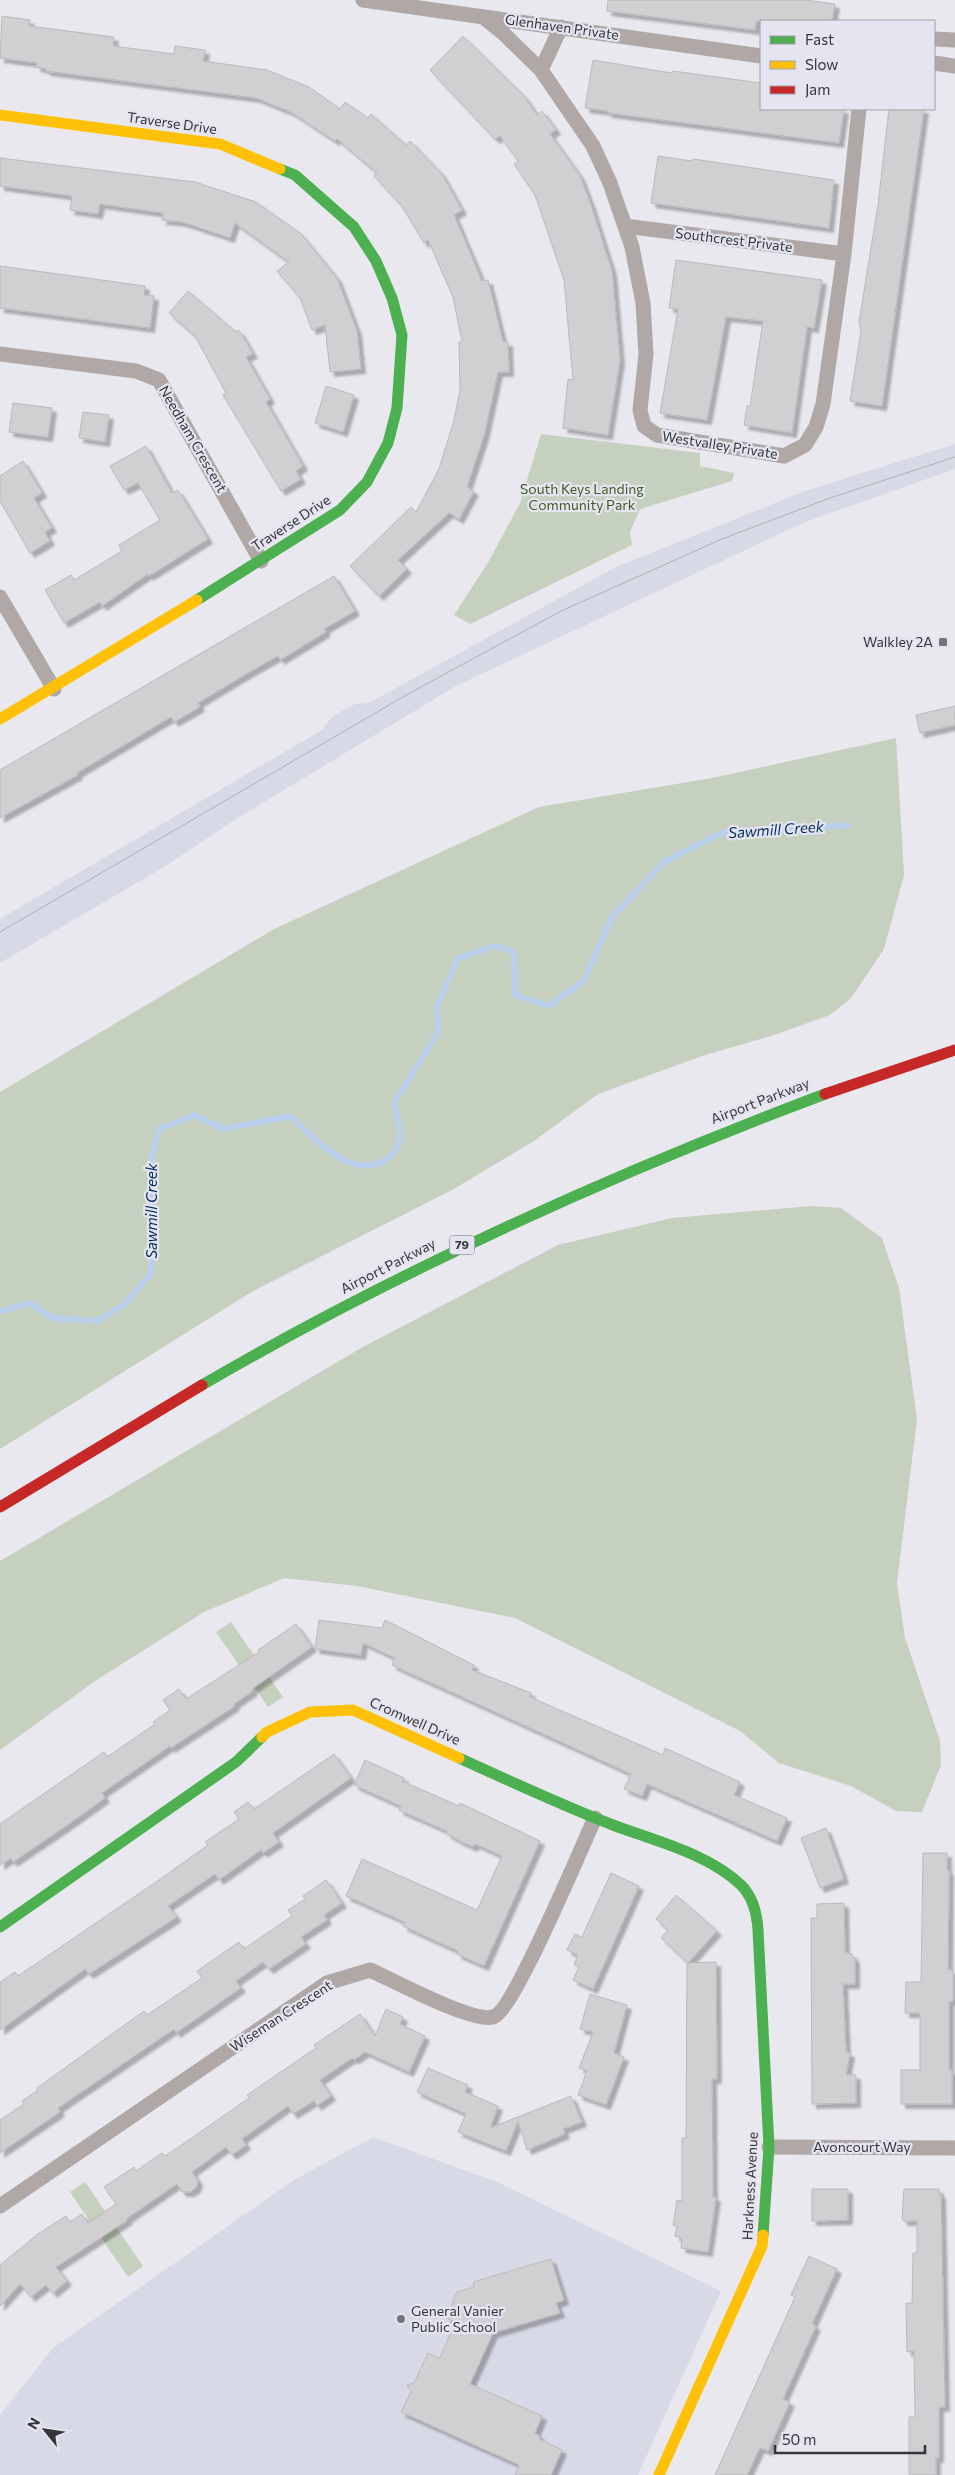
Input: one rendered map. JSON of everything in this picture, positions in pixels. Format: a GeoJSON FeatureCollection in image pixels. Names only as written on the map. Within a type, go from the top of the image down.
{"type":"FeatureCollection","features":[{"type":"Feature","properties":{"kind":"main road","name":"Traverse Drive"},"geometry":{"type":"LineString","coordinates":[[0,115],[220,144],[295,175],[354,227],[376,261],[392,298],[402,335],[397,408],[388,443],[367,482],[340,510],[54,689],[0,719]]}},
{"type":"Feature","properties":{"kind":"main road","name":"Airport Parkway"},"geometry":{"type":"LineString","coordinates":[[0,1507],[98,1446],[287,1335],[470,1241],[596,1184],[739,1124],[868,1077],[955,1050]]}},
{"type":"Feature","properties":{"kind":"main road","name":"Cromwell Drive"},"geometry":{"type":"LineString","coordinates":[[0,1927],[236,1762],[267,1732],[310,1712],[353,1710],[595,1818],[715,1868],[735,1880],[750,1896],[757,1907]]}},
{"type":"Feature","properties":{"kind":"main road","name":"Harkness Avenue"},"geometry":{"type":"LineString","coordinates":[[659,2475],[762,2246],[769,2147],[757,1907]]}},
{"type":"Feature","properties":{"kind":"street","name":"Glenhaven Private"},"geometry":{"type":"LineString","coordinates":[[363,0],[561,26],[760,56]]}},
{"type":"Feature","properties":{"kind":"street","name":"Westvalley Private"},"geometry":{"type":"LineString","coordinates":[[482,16],[503,32],[541,70],[593,146],[610,183],[632,247],[643,303],[646,354],[640,410],[644,426],[657,435],[760,454],[784,456],[805,445],[816,427],[823,404],[844,254],[859,110]]}},
{"type":"Feature","properties":{"kind":"street"},"geometry":{"type":"LineString","coordinates":[[541,70],[561,26]]}},
{"type":"Feature","properties":{"kind":"street"},"geometry":{"type":"LineString","coordinates":[[935,39],[955,40]]}},
{"type":"Feature","properties":{"kind":"street"},"geometry":{"type":"LineString","coordinates":[[935,63],[955,66]]}},
{"type":"Feature","properties":{"kind":"street","name":"Southcrest Private"},"geometry":{"type":"LineString","coordinates":[[625,226],[844,254]]}},
{"type":"Feature","properties":{"kind":"street","name":"Needham Crescent"},"geometry":{"type":"LineString","coordinates":[[0,354],[136,372],[159,380],[261,561]]}},
{"type":"Feature","properties":{"kind":"street"},"geometry":{"type":"LineString","coordinates":[[0,597],[54,689]]}},
{"type":"Feature","properties":{"kind":"street","name":"Wiseman Crescent"},"geometry":{"type":"LineString","coordinates":[[0,2206],[327,1983],[370,1970],[475,2017],[494,2017],[502,2011],[524,1974],[595,1818]]}},
{"type":"Feature","properties":{"kind":"street","name":"Avoncourt Way"},"geometry":{"type":"LineString","coordinates":[[769,2147],[955,2148]]}},
{"type":"Feature","properties":{"kind":"shaded area"},"geometry":{"type":"Polygon","coordinates":[[[955,444],[955,469],[805,522],[456,686],[241,816],[164,867],[0,963],[0,919],[322,730],[332,717],[355,704],[369,703],[616,567],[805,491],[955,444]]]}},
{"type":"Feature","properties":{"kind":"shaded area","name":"General Vanier Public School"},"geometry":{"type":"Polygon","coordinates":[[[373,2137],[497,2182],[721,2291],[638,2475],[0,2475],[0,2415],[53,2348],[294,2180],[373,2137]]]}},
{"type":"Feature","properties":{"kind":"green space","name":"South Keys Landing Community Park"},"geometry":{"type":"Polygon","coordinates":[[[541,434],[700,453],[700,466],[734,473],[732,481],[640,509],[630,532],[632,545],[470,624],[454,615],[489,561],[520,503],[541,434]]]}},
{"type":"Feature","properties":{"kind":"green space"},"geometry":{"type":"Polygon","coordinates":[[[896,738],[904,875],[884,949],[851,998],[830,1015],[774,1035],[702,1056],[598,1094],[534,1141],[452,1190],[253,1291],[0,1449],[0,1092],[274,929],[539,807],[712,778],[896,738]]]}},
{"type":"Feature","properties":{"kind":"green space"},"geometry":{"type":"Polygon","coordinates":[[[812,1206],[841,1208],[882,1238],[899,1288],[917,1419],[897,1583],[905,1638],[940,1741],[941,1765],[922,1812],[896,1811],[851,1786],[779,1763],[740,1731],[515,1618],[357,1586],[284,1578],[204,1612],[95,1681],[0,1750],[0,1561],[361,1348],[558,1245],[672,1218],[812,1206]]]}},
{"type":"Feature","properties":{"kind":"green space"},"geometry":{"type":"Polygon","coordinates":[[[231,1622],[283,1697],[268,1707],[216,1632],[231,1622]]]}},
{"type":"Feature","properties":{"kind":"green space"},"geometry":{"type":"Polygon","coordinates":[[[85,2182],[143,2266],[128,2277],[70,2192],[85,2182]]]}},
{"type":"Feature","properties":{"kind":"building"},"geometry":{"type":"Polygon","coordinates":[[[608,0],[805,0],[835,4],[832,20],[760,20],[756,21],[755,30],[607,11],[608,0]]]}},
{"type":"Feature","properties":{"kind":"building"},"geometry":{"type":"Polygon","coordinates":[[[2,16],[30,20],[29,26],[114,37],[113,46],[174,54],[175,46],[205,50],[203,61],[267,70],[309,87],[340,109],[345,102],[368,118],[371,114],[406,145],[410,141],[441,173],[462,210],[454,215],[482,281],[488,280],[503,342],[508,342],[509,372],[498,372],[484,436],[467,487],[474,491],[459,519],[449,513],[398,560],[407,569],[379,596],[350,566],[411,507],[416,512],[439,469],[454,420],[460,390],[459,342],[462,342],[453,297],[428,240],[424,243],[401,205],[374,176],[377,173],[337,139],[335,141],[291,112],[256,98],[46,71],[46,69],[36,67],[37,63],[0,58],[2,16]]]}},
{"type":"Feature","properties":{"kind":"building"},"geometry":{"type":"Polygon","coordinates":[[[463,36],[524,96],[537,115],[542,111],[556,130],[550,134],[580,176],[591,205],[612,271],[620,360],[608,435],[563,428],[568,379],[573,380],[564,280],[535,195],[514,164],[518,161],[500,136],[495,139],[430,70],[463,36]]]}},
{"type":"Feature","properties":{"kind":"building"},"geometry":{"type":"Polygon","coordinates":[[[593,60],[671,73],[673,71],[760,83],[760,110],[844,110],[839,143],[608,113],[608,111],[585,108],[593,60]]]}},
{"type":"Feature","properties":{"kind":"building"},"geometry":{"type":"Polygon","coordinates":[[[889,110],[924,110],[882,406],[850,401],[861,331],[859,322],[878,205],[889,110]]]}},
{"type":"Feature","properties":{"kind":"building"},"geometry":{"type":"Polygon","coordinates":[[[658,156],[692,161],[693,159],[834,180],[829,228],[651,203],[658,156]]]}},
{"type":"Feature","properties":{"kind":"building"},"geometry":{"type":"Polygon","coordinates":[[[0,158],[195,182],[256,202],[300,233],[337,278],[357,331],[361,369],[330,372],[325,325],[312,330],[300,298],[277,271],[289,262],[235,223],[230,238],[182,222],[162,220],[163,213],[100,204],[98,214],[70,210],[72,196],[0,186],[0,158]]]}},
{"type":"Feature","properties":{"kind":"building"},"geometry":{"type":"Polygon","coordinates":[[[676,260],[822,280],[814,328],[807,327],[792,433],[744,425],[747,406],[750,406],[763,321],[726,317],[707,420],[660,413],[678,309],[669,308],[676,260]]]}},
{"type":"Feature","properties":{"kind":"building"},"geometry":{"type":"Polygon","coordinates":[[[0,266],[145,286],[144,295],[154,296],[150,328],[0,308],[0,266]]]}},
{"type":"Feature","properties":{"kind":"building"},"geometry":{"type":"Polygon","coordinates":[[[188,291],[236,332],[239,330],[253,354],[246,357],[270,399],[266,402],[303,466],[296,471],[301,479],[281,491],[223,395],[226,393],[195,336],[169,313],[188,291]]]}},
{"type":"Feature","properties":{"kind":"building"},"geometry":{"type":"Polygon","coordinates":[[[326,386],[354,395],[343,432],[315,423],[326,386]]]}},
{"type":"Feature","properties":{"kind":"building"},"geometry":{"type":"Polygon","coordinates":[[[13,403],[52,408],[48,437],[9,432],[13,403]]]}},
{"type":"Feature","properties":{"kind":"building"},"geometry":{"type":"Polygon","coordinates":[[[83,412],[109,415],[105,442],[79,438],[83,412]]]}},
{"type":"Feature","properties":{"kind":"building"},"geometry":{"type":"Polygon","coordinates":[[[146,446],[172,493],[178,490],[208,539],[149,576],[148,574],[102,606],[100,602],[64,623],[45,590],[71,575],[74,580],[122,551],[119,545],[160,520],[138,483],[124,490],[110,466],[146,446]]]}},
{"type":"Feature","properties":{"kind":"building"},"geometry":{"type":"Polygon","coordinates":[[[23,461],[42,493],[34,498],[52,528],[45,532],[50,541],[30,553],[0,501],[0,476],[23,461]]]}},
{"type":"Feature","properties":{"kind":"building"},"geometry":{"type":"Polygon","coordinates":[[[334,576],[355,611],[324,629],[326,632],[280,660],[278,656],[198,703],[200,707],[174,722],[171,717],[77,773],[78,775],[0,818],[0,770],[334,576]]]}},
{"type":"Feature","properties":{"kind":"building"},"geometry":{"type":"Polygon","coordinates":[[[955,706],[955,725],[920,733],[916,715],[955,706]]]}},
{"type":"Feature","properties":{"kind":"building"},"geometry":{"type":"Polygon","coordinates":[[[319,1620],[382,1628],[385,1620],[474,1665],[472,1670],[531,1693],[530,1697],[663,1755],[665,1748],[740,1782],[734,1795],[787,1818],[777,1841],[647,1784],[642,1796],[624,1789],[631,1774],[392,1665],[395,1658],[363,1643],[361,1655],[315,1649],[319,1620]]]}},
{"type":"Feature","properties":{"kind":"building"},"geometry":{"type":"Polygon","coordinates":[[[296,1624],[312,1647],[252,1689],[253,1691],[234,1704],[235,1706],[171,1748],[170,1746],[102,1793],[105,1798],[69,1824],[13,1862],[11,1858],[0,1865],[0,1824],[104,1752],[107,1757],[155,1724],[153,1722],[170,1710],[163,1700],[179,1689],[186,1699],[259,1652],[258,1650],[296,1624]]]}},
{"type":"Feature","properties":{"kind":"building"},"geometry":{"type":"Polygon","coordinates":[[[334,1754],[351,1778],[273,1833],[279,1842],[263,1853],[261,1850],[219,1880],[215,1874],[168,1906],[177,1917],[89,1974],[85,1969],[0,2030],[0,1982],[15,1972],[18,1976],[208,1845],[205,1842],[239,1819],[234,1812],[248,1802],[254,1809],[334,1754]]]}},
{"type":"Feature","properties":{"kind":"building"},"geometry":{"type":"Polygon","coordinates":[[[365,1760],[404,1778],[402,1781],[459,1806],[460,1803],[540,1841],[484,1966],[457,1954],[458,1951],[403,1926],[405,1922],[346,1896],[362,1859],[477,1910],[502,1856],[475,1844],[473,1847],[458,1840],[446,1833],[447,1831],[399,1810],[401,1806],[354,1785],[365,1760]]]}},
{"type":"Feature","properties":{"kind":"building"},"geometry":{"type":"Polygon","coordinates":[[[826,1828],[844,1879],[820,1888],[801,1838],[826,1828]]]}},
{"type":"Feature","properties":{"kind":"building"},"geometry":{"type":"Polygon","coordinates":[[[923,1853],[947,1853],[947,1871],[949,1871],[948,1970],[953,1970],[953,2001],[949,2002],[949,2070],[952,2070],[952,2104],[901,2104],[901,2070],[920,2070],[920,2013],[905,2013],[906,1982],[921,1982],[923,1853]]]}},
{"type":"Feature","properties":{"kind":"building"},"geometry":{"type":"Polygon","coordinates":[[[611,1873],[639,1886],[593,1989],[573,1980],[579,1967],[574,1965],[578,1955],[567,1950],[575,1934],[582,1937],[611,1873]]]}},
{"type":"Feature","properties":{"kind":"building"},"geometry":{"type":"Polygon","coordinates":[[[326,1880],[342,1903],[324,1915],[327,1920],[301,1937],[306,1944],[269,1969],[263,1962],[236,1981],[241,1988],[176,2033],[174,2029],[58,2108],[60,2112],[0,2153],[0,2120],[24,2104],[22,2101],[38,2090],[37,2088],[144,2011],[147,2015],[202,1978],[197,1971],[239,1942],[244,1949],[292,1916],[288,1910],[305,1899],[303,1896],[326,1880]]]}},
{"type":"Feature","properties":{"kind":"building"},"geometry":{"type":"Polygon","coordinates":[[[676,1895],[717,1931],[688,1963],[661,1938],[668,1930],[656,1919],[676,1895]]]}},
{"type":"Feature","properties":{"kind":"building"},"geometry":{"type":"Polygon","coordinates":[[[844,1903],[845,1953],[852,1954],[853,1958],[855,1958],[855,1984],[843,1984],[846,2052],[850,2053],[846,2075],[856,2075],[856,2103],[812,2104],[811,1918],[817,1918],[817,1904],[844,1903]]]}},
{"type":"Feature","properties":{"kind":"building"},"geometry":{"type":"Polygon","coordinates":[[[716,1962],[717,2079],[712,2079],[713,2197],[716,2197],[708,2252],[681,2248],[682,2238],[675,2236],[677,2226],[673,2225],[677,2200],[682,2201],[682,2138],[686,2138],[687,1963],[716,1962]]]}},
{"type":"Feature","properties":{"kind":"building"},"geometry":{"type":"Polygon","coordinates":[[[590,1994],[627,2005],[614,2053],[624,2057],[606,2105],[578,2095],[587,2071],[579,2068],[593,2032],[580,2029],[590,1994]]]}},
{"type":"Feature","properties":{"kind":"building"},"geometry":{"type":"Polygon","coordinates":[[[386,2009],[403,2017],[400,2024],[425,2036],[409,2072],[365,2052],[354,2060],[352,2058],[320,2080],[331,2096],[317,2106],[314,2101],[293,2114],[288,2106],[242,2139],[246,2145],[232,2155],[226,2147],[192,2172],[198,2181],[196,2188],[190,2192],[182,2192],[177,2184],[126,2219],[128,2220],[56,2267],[67,2281],[53,2293],[46,2285],[31,2297],[20,2284],[0,2306],[0,2265],[38,2234],[66,2216],[70,2222],[82,2214],[88,2223],[116,2204],[104,2187],[134,2167],[136,2171],[162,2153],[165,2156],[183,2144],[249,2098],[247,2095],[316,2048],[314,2045],[360,2014],[375,2036],[386,2009]]]}},
{"type":"Feature","properties":{"kind":"building"},"geometry":{"type":"Polygon","coordinates":[[[428,2068],[468,2085],[465,2092],[498,2106],[490,2128],[571,2096],[582,2122],[563,2129],[565,2134],[527,2150],[518,2121],[506,2151],[458,2132],[466,2114],[417,2092],[428,2068]]]}},
{"type":"Feature","properties":{"kind":"building"},"geometry":{"type":"Polygon","coordinates":[[[812,2189],[848,2189],[848,2220],[812,2221],[812,2189]]]}},
{"type":"Feature","properties":{"kind":"building"},"geometry":{"type":"Polygon","coordinates":[[[904,2189],[939,2189],[939,2194],[941,2194],[945,2407],[939,2407],[939,2458],[936,2458],[936,2475],[909,2475],[909,2417],[915,2417],[914,2351],[907,2352],[906,2303],[912,2303],[913,2253],[917,2253],[917,2221],[904,2221],[902,2219],[904,2189]]]}},
{"type":"Feature","properties":{"kind":"building"},"geometry":{"type":"Polygon","coordinates":[[[809,2256],[837,2269],[812,2324],[816,2326],[783,2399],[790,2402],[768,2451],[760,2448],[747,2475],[715,2475],[795,2297],[791,2295],[809,2256]]]}},
{"type":"Feature","properties":{"kind":"building"},"geometry":{"type":"Polygon","coordinates":[[[551,2259],[564,2300],[556,2303],[560,2313],[493,2333],[470,2384],[542,2416],[535,2433],[540,2436],[539,2439],[562,2450],[551,2475],[515,2475],[519,2465],[401,2412],[411,2392],[407,2385],[414,2383],[428,2353],[440,2358],[455,2322],[446,2318],[457,2292],[474,2287],[473,2282],[551,2259]]]}},
{"type":"Feature","properties":{"kind":"waterway","name":"Sawmill Creek"},"geometry":{"type":"LineString","coordinates":[[0,1311],[30,1303],[52,1318],[97,1321],[125,1304],[151,1273],[151,1158],[159,1129],[194,1115],[224,1129],[290,1116],[310,1135],[335,1154],[361,1165],[374,1165],[387,1159],[398,1147],[400,1133],[394,1103],[438,1032],[437,1006],[458,958],[495,946],[514,952],[515,995],[549,1006],[584,980],[612,917],[665,861],[721,833],[848,825]]}},
{"type":"Feature","properties":{"kind":"tram line"},"geometry":{"type":"LineString","coordinates":[[0,932],[408,694],[561,611],[722,539],[830,498],[955,457]]}},
{"type":"Feature","properties":{"kind":"traffic: fast"},"geometry":{"type":"LineString","coordinates":[[197,600],[340,510],[367,482],[388,443],[397,408],[402,335],[392,298],[376,261],[354,227],[295,175],[280,169]]}},
{"type":"Feature","properties":{"kind":"traffic: fast"},"geometry":{"type":"LineString","coordinates":[[202,1385],[353,1302],[508,1226],[665,1157],[825,1094]]}},
{"type":"Feature","properties":{"kind":"traffic: fast"},"geometry":{"type":"LineString","coordinates":[[0,1927],[236,1762],[262,1737]]}},
{"type":"Feature","properties":{"kind":"traffic: fast"},"geometry":{"type":"LineString","coordinates":[[459,1758],[574,1809],[697,1856],[727,1874],[741,1885],[749,1895],[757,1917],[769,2147],[763,2235]]}},
{"type":"Feature","properties":{"kind":"traffic: slow"},"geometry":{"type":"LineString","coordinates":[[0,115],[220,144],[280,169]]}},
{"type":"Feature","properties":{"kind":"traffic: slow"},"geometry":{"type":"LineString","coordinates":[[0,719],[197,600]]}},
{"type":"Feature","properties":{"kind":"traffic: slow"},"geometry":{"type":"LineString","coordinates":[[262,1737],[267,1732],[310,1712],[353,1710],[459,1758]]}},
{"type":"Feature","properties":{"kind":"traffic: slow"},"geometry":{"type":"LineString","coordinates":[[659,2475],[762,2246],[763,2235]]}},
{"type":"Feature","properties":{"kind":"traffic: jam"},"geometry":{"type":"LineString","coordinates":[[825,1094],[955,1050]]}},
{"type":"Feature","properties":{"kind":"traffic: jam"},"geometry":{"type":"LineString","coordinates":[[0,1507],[202,1385]]}},
{"type":"Feature","properties":{"kind":"place","name":"Walkley 2A"},"geometry":{"type":"Point","coordinates":[943,642]}},
{"type":"Feature","properties":{"kind":"place","name":"General Vanier Public School"},"geometry":{"type":"Point","coordinates":[401,2319]}}]}
